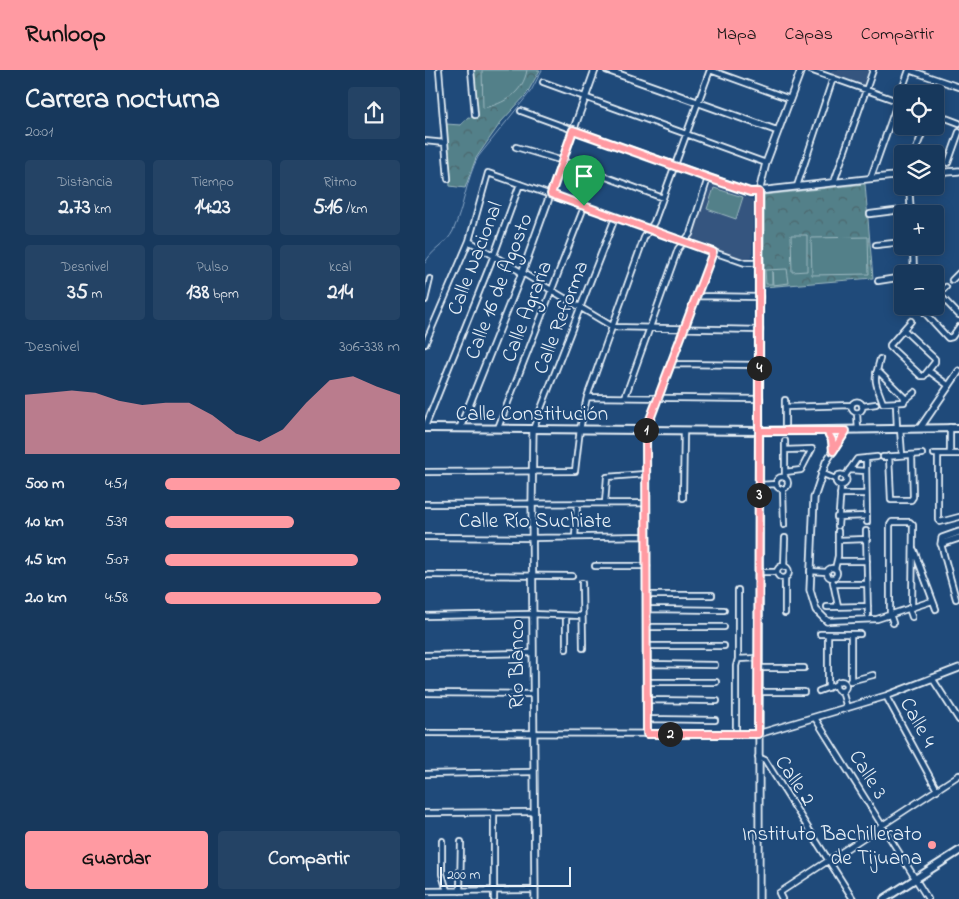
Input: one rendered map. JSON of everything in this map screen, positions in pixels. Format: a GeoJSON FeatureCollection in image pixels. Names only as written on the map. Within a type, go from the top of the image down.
{"type":"FeatureCollection","features":[{"type":"Feature","properties":{"kind":"main road","name":"Calle Constitución"},"geometry":{"type":"LineString","coordinates":[[425,428],[684,431],[899,431],[920,428],[959,428]]}},
{"type":"Feature","properties":{"kind":"main road"},"geometry":{"type":"LineString","coordinates":[[884,899],[959,851]]}},
{"type":"Feature","properties":{"kind":"street"},"geometry":{"type":"LineString","coordinates":[[439,70],[448,179]]}},
{"type":"Feature","properties":{"kind":"street"},"geometry":{"type":"LineString","coordinates":[[471,70],[475,115]]}},
{"type":"Feature","properties":{"kind":"street","name":"Calle 16 de Agosto"},"geometry":{"type":"LineString","coordinates":[[460,428],[522,273],[595,70]]}},
{"type":"Feature","properties":{"kind":"street"},"geometry":{"type":"LineString","coordinates":[[607,70],[779,131]]}},
{"type":"Feature","properties":{"kind":"street"},"geometry":{"type":"LineString","coordinates":[[425,472],[575,471],[580,429],[587,397],[644,238],[654,222],[710,70],[790,99]]}},
{"type":"Feature","properties":{"kind":"street"},"geometry":{"type":"LineString","coordinates":[[759,899],[759,192],[766,163],[801,70]]}},
{"type":"Feature","properties":{"kind":"street"},"geometry":{"type":"LineString","coordinates":[[810,70],[894,100]]}},
{"type":"Feature","properties":{"kind":"street"},"geometry":{"type":"LineString","coordinates":[[834,182],[873,70]]}},
{"type":"Feature","properties":{"kind":"street"},"geometry":{"type":"LineString","coordinates":[[905,85],[909,70],[959,87]]}},
{"type":"Feature","properties":{"kind":"street"},"geometry":{"type":"LineString","coordinates":[[797,186],[833,78]]}},
{"type":"Feature","properties":{"kind":"street"},"geometry":{"type":"LineString","coordinates":[[543,82],[766,163]]}},
{"type":"Feature","properties":{"kind":"street"},"geometry":{"type":"LineString","coordinates":[[521,111],[750,192],[894,176]]}},
{"type":"Feature","properties":{"kind":"street"},"geometry":{"type":"LineString","coordinates":[[944,117],[959,123]]}},
{"type":"Feature","properties":{"kind":"street"},"geometry":{"type":"LineString","coordinates":[[871,178],[894,118]]}},
{"type":"Feature","properties":{"kind":"street"},"geometry":{"type":"LineString","coordinates":[[948,163],[959,132]]}},
{"type":"Feature","properties":{"kind":"street"},"geometry":{"type":"LineString","coordinates":[[425,141],[445,143]]}},
{"type":"Feature","properties":{"kind":"street"},"geometry":{"type":"LineString","coordinates":[[516,147],[563,161],[663,198]]}},
{"type":"Feature","properties":{"kind":"street"},"geometry":{"type":"LineString","coordinates":[[944,172],[959,171]]}},
{"type":"Feature","properties":{"kind":"street"},"geometry":{"type":"LineString","coordinates":[[425,344],[469,241],[487,172],[745,264],[759,263]]}},
{"type":"Feature","properties":{"kind":"street"},"geometry":{"type":"LineString","coordinates":[[625,397],[678,249],[690,234],[708,178]]}},
{"type":"Feature","properties":{"kind":"street","name":"Calle Nacional"},"geometry":{"type":"LineString","coordinates":[[425,428],[494,255],[520,184]]}},
{"type":"Feature","properties":{"kind":"street","name":"Calle Agraria"},"geometry":{"type":"LineString","coordinates":[[497,428],[584,206]]}},
{"type":"Feature","properties":{"kind":"street"},"geometry":{"type":"LineString","coordinates":[[870,214],[894,212]]}},
{"type":"Feature","properties":{"kind":"street","name":"Calle Reforma"},"geometry":{"type":"LineString","coordinates":[[533,429],[581,310],[615,218]]}},
{"type":"Feature","properties":{"kind":"street"},"geometry":{"type":"LineString","coordinates":[[469,241],[581,310],[613,327],[648,330],[760,330]]}},
{"type":"Feature","properties":{"kind":"street"},"geometry":{"type":"LineString","coordinates":[[876,245],[894,243]]}},
{"type":"Feature","properties":{"kind":"street"},"geometry":{"type":"LineString","coordinates":[[647,734],[646,430],[713,252]]}},
{"type":"Feature","properties":{"kind":"street"},"geometry":{"type":"LineString","coordinates":[[952,280],[958,276]]}},
{"type":"Feature","properties":{"kind":"street"},"geometry":{"type":"LineString","coordinates":[[878,281],[894,278]]}},
{"type":"Feature","properties":{"kind":"street"},"geometry":{"type":"LineString","coordinates":[[425,300],[430,279]]}},
{"type":"Feature","properties":{"kind":"street"},"geometry":{"type":"LineString","coordinates":[[697,296],[760,297]]}},
{"type":"Feature","properties":{"kind":"street"},"geometry":{"type":"LineString","coordinates":[[944,302],[959,315]]}},
{"type":"Feature","properties":{"kind":"street"},"geometry":{"type":"LineString","coordinates":[[927,315],[948,338],[952,337],[958,330]]}},
{"type":"Feature","properties":{"kind":"street"},"geometry":{"type":"LineString","coordinates":[[904,330],[935,359],[924,376],[921,376],[890,345],[911,321]]}},
{"type":"Feature","properties":{"kind":"street"},"geometry":{"type":"LineString","coordinates":[[880,359],[875,384],[883,403],[903,403],[915,392]]}},
{"type":"Feature","properties":{"kind":"street"},"geometry":{"type":"LineString","coordinates":[[672,364],[759,364]]}},
{"type":"Feature","properties":{"kind":"street"},"geometry":{"type":"LineString","coordinates":[[929,371],[949,386]]}},
{"type":"Feature","properties":{"kind":"street"},"geometry":{"type":"LineString","coordinates":[[920,428],[959,371]]}},
{"type":"Feature","properties":{"kind":"street"},"geometry":{"type":"LineString","coordinates":[[876,373],[880,373],[905,400]]}},
{"type":"Feature","properties":{"kind":"street"},"geometry":{"type":"LineString","coordinates":[[587,397],[760,399]]}},
{"type":"Feature","properties":{"kind":"street"},"geometry":{"type":"LineString","coordinates":[[785,400],[785,425]]}},
{"type":"Feature","properties":{"kind":"street"},"geometry":{"type":"LineString","coordinates":[[785,407],[852,405],[857,402],[863,406],[876,404]]}},
{"type":"Feature","properties":{"kind":"street"},"geometry":{"type":"LineString","coordinates":[[895,404],[901,456]]}},
{"type":"Feature","properties":{"kind":"street"},"geometry":{"type":"LineString","coordinates":[[852,405],[852,410],[857,413]]}},
{"type":"Feature","properties":{"kind":"street"},"geometry":{"type":"LineString","coordinates":[[857,413],[861,411],[863,406]]}},
{"type":"Feature","properties":{"kind":"street"},"geometry":{"type":"LineString","coordinates":[[857,413],[858,430]]}},
{"type":"Feature","properties":{"kind":"street"},"geometry":{"type":"LineString","coordinates":[[950,428],[950,454]]}},
{"type":"Feature","properties":{"kind":"street","name":"Río Blanco"},"geometry":{"type":"LineString","coordinates":[[533,429],[532,653],[535,899]]}},
{"type":"Feature","properties":{"kind":"street"},"geometry":{"type":"LineString","coordinates":[[683,498],[684,431]]}},
{"type":"Feature","properties":{"kind":"street"},"geometry":{"type":"LineString","coordinates":[[827,431],[832,440],[833,451]]}},
{"type":"Feature","properties":{"kind":"street"},"geometry":{"type":"LineString","coordinates":[[846,431],[821,472],[814,498],[810,571],[812,601],[816,610],[827,621],[877,619],[932,601]]}},
{"type":"Feature","properties":{"kind":"street"},"geometry":{"type":"LineString","coordinates":[[784,525],[783,489],[787,484],[785,478],[785,441]]}},
{"type":"Feature","properties":{"kind":"street"},"geometry":{"type":"LineString","coordinates":[[785,450],[812,449],[801,470],[785,472]]}},
{"type":"Feature","properties":{"kind":"street"},"geometry":{"type":"LineString","coordinates":[[912,455],[913,497],[911,500],[891,500],[886,457],[922,454]]}},
{"type":"Feature","properties":{"kind":"street"},"geometry":{"type":"LineString","coordinates":[[959,454],[936,454],[938,520],[940,522],[959,517]]}},
{"type":"Feature","properties":{"kind":"street"},"geometry":{"type":"LineString","coordinates":[[841,486],[846,484],[845,476],[857,459],[877,457]]}},
{"type":"Feature","properties":{"kind":"street"},"geometry":{"type":"LineString","coordinates":[[837,517],[867,519],[866,458]]}},
{"type":"Feature","properties":{"kind":"street"},"geometry":{"type":"LineString","coordinates":[[849,470],[866,471]]}},
{"type":"Feature","properties":{"kind":"street"},"geometry":{"type":"LineString","coordinates":[[821,472],[835,478]]}},
{"type":"Feature","properties":{"kind":"street"},"geometry":{"type":"LineString","coordinates":[[605,503],[607,477],[645,474]]}},
{"type":"Feature","properties":{"kind":"street"},"geometry":{"type":"LineString","coordinates":[[835,478],[839,475],[845,476]]}},
{"type":"Feature","properties":{"kind":"street"},"geometry":{"type":"LineString","coordinates":[[776,484],[779,478],[785,478]]}},
{"type":"Feature","properties":{"kind":"street"},"geometry":{"type":"LineString","coordinates":[[835,478],[836,484],[841,486]]}},
{"type":"Feature","properties":{"kind":"street"},"geometry":{"type":"LineString","coordinates":[[759,485],[776,484]]}},
{"type":"Feature","properties":{"kind":"street"},"geometry":{"type":"LineString","coordinates":[[776,484],[779,488],[783,489]]}},
{"type":"Feature","properties":{"kind":"street"},"geometry":{"type":"LineString","coordinates":[[838,606],[833,578],[837,574],[835,569],[838,540],[837,517],[841,486]]}},
{"type":"Feature","properties":{"kind":"street"},"geometry":{"type":"LineString","coordinates":[[840,494],[866,494]]}},
{"type":"Feature","properties":{"kind":"street"},"geometry":{"type":"LineString","coordinates":[[425,504],[645,503]]}},
{"type":"Feature","properties":{"kind":"street"},"geometry":{"type":"LineString","coordinates":[[575,537],[577,504]]}},
{"type":"Feature","properties":{"kind":"street"},"geometry":{"type":"LineString","coordinates":[[893,623],[890,614],[891,523],[912,523],[912,617]]}},
{"type":"Feature","properties":{"kind":"street"},"geometry":{"type":"LineString","coordinates":[[867,531],[868,615]]}},
{"type":"Feature","properties":{"kind":"street"},"geometry":{"type":"LineString","coordinates":[[956,599],[941,544],[942,538],[959,532]]}},
{"type":"Feature","properties":{"kind":"street","name":"Calle Río Suchiate"},"geometry":{"type":"LineString","coordinates":[[425,537],[646,536]]}},
{"type":"Feature","properties":{"kind":"street"},"geometry":{"type":"LineString","coordinates":[[785,538],[785,566],[789,572],[785,578],[785,613]]}},
{"type":"Feature","properties":{"kind":"street"},"geometry":{"type":"LineString","coordinates":[[941,544],[959,538]]}},
{"type":"Feature","properties":{"kind":"street"},"geometry":{"type":"LineString","coordinates":[[838,540],[867,539]]}},
{"type":"Feature","properties":{"kind":"street"},"geometry":{"type":"LineString","coordinates":[[913,547],[936,609]]}},
{"type":"Feature","properties":{"kind":"street"},"geometry":{"type":"LineString","coordinates":[[837,561],[867,560]]}},
{"type":"Feature","properties":{"kind":"street"},"geometry":{"type":"LineString","coordinates":[[595,566],[647,566]]}},
{"type":"Feature","properties":{"kind":"street"},"geometry":{"type":"LineString","coordinates":[[777,572],[779,568],[785,566]]}},
{"type":"Feature","properties":{"kind":"street"},"geometry":{"type":"LineString","coordinates":[[810,571],[827,572],[830,568],[835,569]]}},
{"type":"Feature","properties":{"kind":"street"},"geometry":{"type":"LineString","coordinates":[[759,572],[777,572]]}},
{"type":"Feature","properties":{"kind":"street"},"geometry":{"type":"LineString","coordinates":[[777,572],[779,576],[785,578]]}},
{"type":"Feature","properties":{"kind":"street"},"geometry":{"type":"LineString","coordinates":[[827,572],[828,576],[833,578]]}},
{"type":"Feature","properties":{"kind":"street"},"geometry":{"type":"LineString","coordinates":[[425,576],[572,576]]}},
{"type":"Feature","properties":{"kind":"street"},"geometry":{"type":"LineString","coordinates":[[583,583],[583,648]]}},
{"type":"Feature","properties":{"kind":"street"},"geometry":{"type":"LineString","coordinates":[[833,584],[867,584]]}},
{"type":"Feature","properties":{"kind":"street"},"geometry":{"type":"LineString","coordinates":[[736,734],[738,590]]}},
{"type":"Feature","properties":{"kind":"street"},"geometry":{"type":"LineString","coordinates":[[647,595],[712,595]]}},
{"type":"Feature","properties":{"kind":"street"},"geometry":{"type":"LineString","coordinates":[[827,607],[868,606]]}},
{"type":"Feature","properties":{"kind":"street"},"geometry":{"type":"LineString","coordinates":[[647,609],[724,610]]}},
{"type":"Feature","properties":{"kind":"street"},"geometry":{"type":"LineString","coordinates":[[425,616],[533,614],[582,616]]}},
{"type":"Feature","properties":{"kind":"street"},"geometry":{"type":"LineString","coordinates":[[566,616],[566,649]]}},
{"type":"Feature","properties":{"kind":"street"},"geometry":{"type":"LineString","coordinates":[[647,627],[724,628]]}},
{"type":"Feature","properties":{"kind":"street"},"geometry":{"type":"LineString","coordinates":[[820,634],[860,634]]}},
{"type":"Feature","properties":{"kind":"street"},"geometry":{"type":"LineString","coordinates":[[827,688],[828,634]]}},
{"type":"Feature","properties":{"kind":"street"},"geometry":{"type":"LineString","coordinates":[[851,634],[851,681]]}},
{"type":"Feature","properties":{"kind":"street"},"geometry":{"type":"LineString","coordinates":[[647,646],[724,646]]}},
{"type":"Feature","properties":{"kind":"street"},"geometry":{"type":"LineString","coordinates":[[425,655],[532,653]]}},
{"type":"Feature","properties":{"kind":"street"},"geometry":{"type":"LineString","coordinates":[[738,660],[758,658]]}},
{"type":"Feature","properties":{"kind":"street"},"geometry":{"type":"LineString","coordinates":[[647,664],[715,665]]}},
{"type":"Feature","properties":{"kind":"street"},"geometry":{"type":"LineString","coordinates":[[758,668],[804,668]]}},
{"type":"Feature","properties":{"kind":"street"},"geometry":{"type":"LineString","coordinates":[[425,733],[758,734],[886,696],[959,668]]}},
{"type":"Feature","properties":{"kind":"street"},"geometry":{"type":"LineString","coordinates":[[819,691],[835,685],[838,681],[851,681],[873,675]]}},
{"type":"Feature","properties":{"kind":"street"},"geometry":{"type":"LineString","coordinates":[[932,678],[959,720]]}},
{"type":"Feature","properties":{"kind":"street"},"geometry":{"type":"LineString","coordinates":[[647,682],[716,682]]}},
{"type":"Feature","properties":{"kind":"street"},"geometry":{"type":"LineString","coordinates":[[842,691],[846,688],[845,682]]}},
{"type":"Feature","properties":{"kind":"street"},"geometry":{"type":"LineString","coordinates":[[835,685],[837,690],[842,691]]}},
{"type":"Feature","properties":{"kind":"street"},"geometry":{"type":"LineString","coordinates":[[842,691],[847,708]]}},
{"type":"Feature","properties":{"kind":"street"},"geometry":{"type":"LineString","coordinates":[[758,692],[804,692]]}},
{"type":"Feature","properties":{"kind":"street"},"geometry":{"type":"LineString","coordinates":[[425,693],[533,694]]}},
{"type":"Feature","properties":{"kind":"street","name":"Calle 4"},"geometry":{"type":"LineString","coordinates":[[886,696],[937,790]]}},
{"type":"Feature","properties":{"kind":"street"},"geometry":{"type":"LineString","coordinates":[[647,700],[717,701]]}},
{"type":"Feature","properties":{"kind":"street","name":"Calle 3"},"geometry":{"type":"LineString","coordinates":[[815,718],[928,899]]}},
{"type":"Feature","properties":{"kind":"street"},"geometry":{"type":"LineString","coordinates":[[647,719],[715,720]]}},
{"type":"Feature","properties":{"kind":"street","name":"Calle 2"},"geometry":{"type":"LineString","coordinates":[[758,757],[765,760],[853,899]]}},
{"type":"Feature","properties":{"kind":"street"},"geometry":{"type":"LineString","coordinates":[[425,774],[534,772]]}},
{"type":"Feature","properties":{"kind":"street"},"geometry":{"type":"LineString","coordinates":[[782,899],[779,893],[959,775]]}},
{"type":"Feature","properties":{"kind":"street"},"geometry":{"type":"LineString","coordinates":[[494,812],[494,899]]}},
{"type":"Feature","properties":{"kind":"street"},"geometry":{"type":"LineString","coordinates":[[425,813],[535,812]]}},
{"type":"Feature","properties":{"kind":"street"},"geometry":{"type":"LineString","coordinates":[[442,841],[442,874],[447,891]]}},
{"type":"Feature","properties":{"kind":"street"},"geometry":{"type":"LineString","coordinates":[[461,842],[461,891]]}},
{"type":"Feature","properties":{"kind":"street"},"geometry":{"type":"LineString","coordinates":[[425,892],[535,890]]}},
{"type":"Feature","properties":{"kind":"shaded area"},"geometry":{"type":"Polygon","coordinates":[[[832,70],[870,70],[865,85],[831,73],[832,70]]]}},
{"type":"Feature","properties":{"kind":"shaded area"},"geometry":{"type":"Polygon","coordinates":[[[712,184],[754,200],[752,258],[746,260],[689,240],[712,184]]]}},
{"type":"Feature","properties":{"kind":"green space"},"geometry":{"type":"Polygon","coordinates":[[[474,70],[540,70],[526,95],[501,122],[476,158],[465,188],[450,186],[446,124],[461,125],[468,117],[478,118],[474,70]]]}},
{"type":"Feature","properties":{"kind":"green space"},"geometry":{"type":"Polygon","coordinates":[[[482,70],[527,70],[525,78],[517,91],[498,104],[483,108],[482,70]]]}},
{"type":"Feature","properties":{"kind":"green space"},"geometry":{"type":"Polygon","coordinates":[[[865,184],[873,278],[764,287],[764,195],[865,184]]]}},
{"type":"Feature","properties":{"kind":"green space"},"geometry":{"type":"Polygon","coordinates":[[[714,188],[743,197],[736,219],[707,209],[714,188]]]}},
{"type":"Feature","properties":{"kind":"green space"},"geometry":{"type":"Polygon","coordinates":[[[791,235],[807,235],[807,271],[792,272],[791,235]]]}},
{"type":"Feature","properties":{"kind":"green space"},"geometry":{"type":"Polygon","coordinates":[[[868,237],[869,274],[812,275],[811,238],[868,237]]]}},
{"type":"Feature","properties":{"kind":"green space"},"geometry":{"type":"Polygon","coordinates":[[[787,269],[789,283],[773,285],[772,271],[772,284],[766,284],[765,270],[787,269]]]}},
{"type":"Feature","properties":{"kind":"waterway"},"geometry":{"type":"LineString","coordinates":[[425,263],[453,231],[478,157],[531,91],[542,70]]}},
{"type":"Feature","properties":{"kind":"place","name":"Instituto Bachillerato de Tijuana"},"geometry":{"type":"Point","coordinates":[932,845]}},
{"type":"Feature","properties":{"kind":"route"},"geometry":{"type":"LineString","coordinates":[[584,206],[551,194],[573,130],[750,192],[759,192],[759,431],[827,431],[830,435],[832,440],[833,451],[846,431],[759,431],[758,734],[647,734],[646,430],[713,252],[584,206]]}}]}
